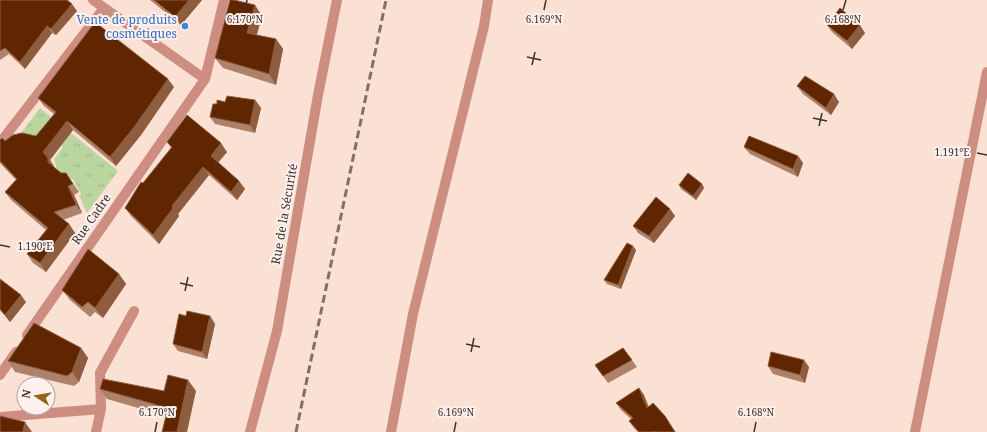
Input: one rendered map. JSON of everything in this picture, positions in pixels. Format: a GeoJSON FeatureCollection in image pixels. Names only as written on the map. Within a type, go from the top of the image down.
{"type":"FeatureCollection","features":[{"type":"Feature","properties":{"kind":"street"},"geometry":{"type":"LineString","coordinates":[[93,0],[205,79],[224,0]]}},
{"type":"Feature","properties":{"kind":"street","name":"Rue de la Sécurité"},"geometry":{"type":"LineString","coordinates":[[250,432],[277,331],[318,95],[337,0]]}},
{"type":"Feature","properties":{"kind":"street"},"geometry":{"type":"LineString","coordinates":[[391,432],[402,382],[413,314],[484,26],[488,0]]}},
{"type":"Feature","properties":{"kind":"street"},"geometry":{"type":"LineString","coordinates":[[0,143],[104,8]]}},
{"type":"Feature","properties":{"kind":"street"},"geometry":{"type":"LineString","coordinates":[[915,432],[926,387],[987,72]]}},
{"type":"Feature","properties":{"kind":"street","name":"Rue Cadre"},"geometry":{"type":"LineString","coordinates":[[0,375],[205,79]]}},
{"type":"Feature","properties":{"kind":"street"},"geometry":{"type":"LineString","coordinates":[[96,432],[101,409],[100,373],[134,311]]}},
{"type":"Feature","properties":{"kind":"street"},"geometry":{"type":"LineString","coordinates":[[0,416],[101,409]]}},
{"type":"Feature","properties":{"kind":"green space"},"geometry":{"type":"Polygon","coordinates":[[[40,108],[118,171],[87,213],[79,195],[81,194],[73,179],[67,179],[57,169],[54,159],[63,147],[47,135],[15,141],[40,108]]]}},
{"type":"Feature","properties":{"kind":"building"},"geometry":{"type":"Polygon","coordinates":[[[0,0],[67,0],[72,4],[51,29],[47,26],[20,62],[5,48],[0,51],[0,0]]]}},
{"type":"Feature","properties":{"kind":"building"},"geometry":{"type":"Polygon","coordinates":[[[154,0],[189,0],[175,17],[154,0]]]}},
{"type":"Feature","properties":{"kind":"building"},"geometry":{"type":"Polygon","coordinates":[[[230,0],[255,5],[247,33],[276,39],[269,74],[215,58],[230,0]]]}},
{"type":"Feature","properties":{"kind":"building"},"geometry":{"type":"Polygon","coordinates":[[[840,8],[860,25],[847,41],[827,25],[840,8]]]}},
{"type":"Feature","properties":{"kind":"building"},"geometry":{"type":"Polygon","coordinates":[[[95,22],[168,79],[135,126],[110,157],[67,121],[43,152],[48,158],[48,162],[61,173],[66,173],[73,184],[68,186],[76,205],[54,212],[69,224],[40,263],[27,254],[48,228],[5,192],[17,179],[0,161],[0,140],[2,138],[5,141],[13,135],[22,133],[36,136],[56,112],[38,98],[95,22]]]}},
{"type":"Feature","properties":{"kind":"building"},"geometry":{"type":"Polygon","coordinates":[[[805,76],[834,94],[826,108],[797,86],[805,76]]]}},
{"type":"Feature","properties":{"kind":"building"},"geometry":{"type":"Polygon","coordinates":[[[227,96],[255,100],[250,125],[210,117],[213,104],[217,104],[217,100],[225,102],[227,96]]]}},
{"type":"Feature","properties":{"kind":"building"},"geometry":{"type":"Polygon","coordinates":[[[187,115],[221,143],[211,156],[239,181],[231,192],[203,167],[172,206],[173,208],[153,235],[125,208],[141,182],[143,183],[172,147],[167,142],[187,115]]]}},
{"type":"Feature","properties":{"kind":"building"},"geometry":{"type":"Polygon","coordinates":[[[749,136],[798,156],[793,169],[744,147],[749,136]]]}},
{"type":"Feature","properties":{"kind":"building"},"geometry":{"type":"Polygon","coordinates":[[[688,173],[702,184],[693,196],[679,185],[688,173]]]}},
{"type":"Feature","properties":{"kind":"building"},"geometry":{"type":"Polygon","coordinates":[[[656,197],[670,209],[649,236],[633,226],[656,197]]]}},
{"type":"Feature","properties":{"kind":"building"},"geometry":{"type":"Polygon","coordinates":[[[627,243],[633,246],[618,285],[604,280],[627,243]]]}},
{"type":"Feature","properties":{"kind":"building"},"geometry":{"type":"Polygon","coordinates":[[[88,249],[119,274],[95,308],[88,302],[82,307],[62,290],[88,249]]]}},
{"type":"Feature","properties":{"kind":"building"},"geometry":{"type":"Polygon","coordinates":[[[0,279],[21,295],[5,315],[0,309],[0,279]]]}},
{"type":"Feature","properties":{"kind":"building"},"geometry":{"type":"Polygon","coordinates":[[[187,311],[210,316],[202,352],[173,344],[179,314],[186,316],[187,311]]]}},
{"type":"Feature","properties":{"kind":"building"},"geometry":{"type":"Polygon","coordinates":[[[34,323],[81,348],[72,372],[67,376],[8,361],[34,323]]]}},
{"type":"Feature","properties":{"kind":"building"},"geometry":{"type":"Polygon","coordinates":[[[623,348],[632,360],[603,376],[595,365],[623,348]]]}},
{"type":"Feature","properties":{"kind":"building"},"geometry":{"type":"Polygon","coordinates":[[[771,352],[804,360],[800,375],[768,366],[771,352]]]}},
{"type":"Feature","properties":{"kind":"building"},"geometry":{"type":"Polygon","coordinates":[[[168,375],[188,380],[177,432],[162,432],[168,408],[100,389],[103,379],[164,391],[168,375]]]}},
{"type":"Feature","properties":{"kind":"building"},"geometry":{"type":"Polygon","coordinates":[[[639,388],[647,408],[653,403],[665,416],[675,432],[639,432],[629,421],[633,418],[616,403],[639,388]]]}},
{"type":"Feature","properties":{"kind":"building"},"geometry":{"type":"Polygon","coordinates":[[[0,416],[25,422],[23,432],[0,432],[0,416]]]}},
{"type":"Feature","properties":{"kind":"railway"},"geometry":{"type":"LineString","coordinates":[[296,432],[386,0]]}},
{"type":"Feature","properties":{"kind":"place","name":"Vente de produits cosmétiques"},"geometry":{"type":"Point","coordinates":[185,26]}}]}
